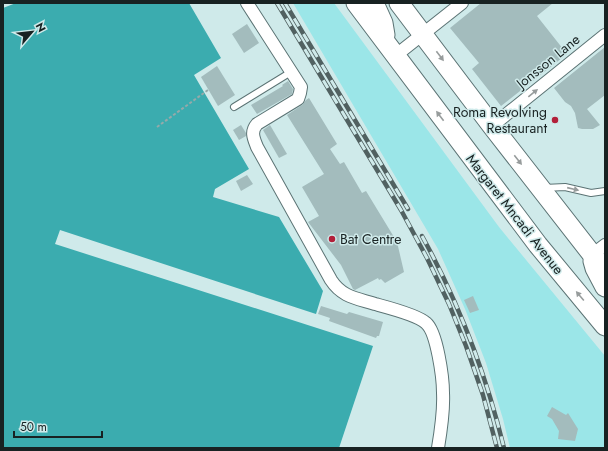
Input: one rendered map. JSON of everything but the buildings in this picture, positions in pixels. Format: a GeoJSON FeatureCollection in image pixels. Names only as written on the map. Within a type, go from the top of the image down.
{"type":"FeatureCollection","features":[{"type":"Feature","properties":{"kind":"main road","name":"Margaret Mncadi Avenue"},"geometry":{"type":"LineString","coordinates":[[356,3],[538,245],[605,326]]}},
{"type":"Feature","properties":{"kind":"main road"},"geometry":{"type":"LineString","coordinates":[[374,3],[383,23],[391,50]]}},
{"type":"Feature","properties":{"kind":"main road"},"geometry":{"type":"LineString","coordinates":[[399,3],[540,189],[599,250],[605,271]]}},
{"type":"Feature","properties":{"kind":"main road"},"geometry":{"type":"LineString","coordinates":[[599,250],[595,268],[605,287]]}},
{"type":"Feature","properties":{"kind":"street"},"geometry":{"type":"LineString","coordinates":[[247,3],[300,87],[298,99],[257,124],[253,131],[254,139],[331,280],[340,292],[348,296],[421,319],[431,328],[436,345],[443,393],[438,448]]}},
{"type":"Feature","properties":{"kind":"street"},"geometry":{"type":"LineString","coordinates":[[391,50],[423,34],[462,3]]}},
{"type":"Feature","properties":{"kind":"street","name":"Jonsson Lane"},"geometry":{"type":"LineString","coordinates":[[492,126],[605,35]]}},
{"type":"Feature","properties":{"kind":"lane"},"geometry":{"type":"LineString","coordinates":[[234,107],[291,72]]}},
{"type":"Feature","properties":{"kind":"lane"},"geometry":{"type":"LineString","coordinates":[[540,189],[565,187],[591,193],[605,191]]}},
{"type":"Feature","properties":{"kind":"path"},"geometry":{"type":"LineString","coordinates":[[157,127],[208,90]]}},
{"type":"Feature","properties":{"kind":"shaded area"},"geometry":{"type":"Polygon","coordinates":[[[16,3],[189,3],[221,58],[194,75],[249,169],[215,189],[213,197],[279,217],[323,291],[316,314],[60,230],[55,244],[373,346],[339,448],[3,448],[3,8],[16,3]]]}},
{"type":"Feature","properties":{"kind":"shaded area"},"geometry":{"type":"Polygon","coordinates":[[[293,3],[334,3],[499,227],[605,356],[605,448],[510,448],[486,363],[465,309],[438,249],[293,3]]]}},
{"type":"Feature","properties":{"kind":"railway"},"geometry":{"type":"LineString","coordinates":[[277,3],[401,210],[427,258],[449,304],[466,346],[483,395],[497,448]]}},
{"type":"Feature","properties":{"kind":"railway"},"geometry":{"type":"LineString","coordinates":[[285,3],[408,209]]}},
{"type":"Feature","properties":{"kind":"railway"},"geometry":{"type":"LineString","coordinates":[[422,236],[448,287],[470,339],[489,393],[504,448]]}},
{"type":"Feature","properties":{"kind":"place","name":"Roma Revolving Restaurant"},"geometry":{"type":"Point","coordinates":[555,120]}},
{"type":"Feature","properties":{"kind":"place","name":"Bat Centre"},"geometry":{"type":"Point","coordinates":[332,239]}}]}
